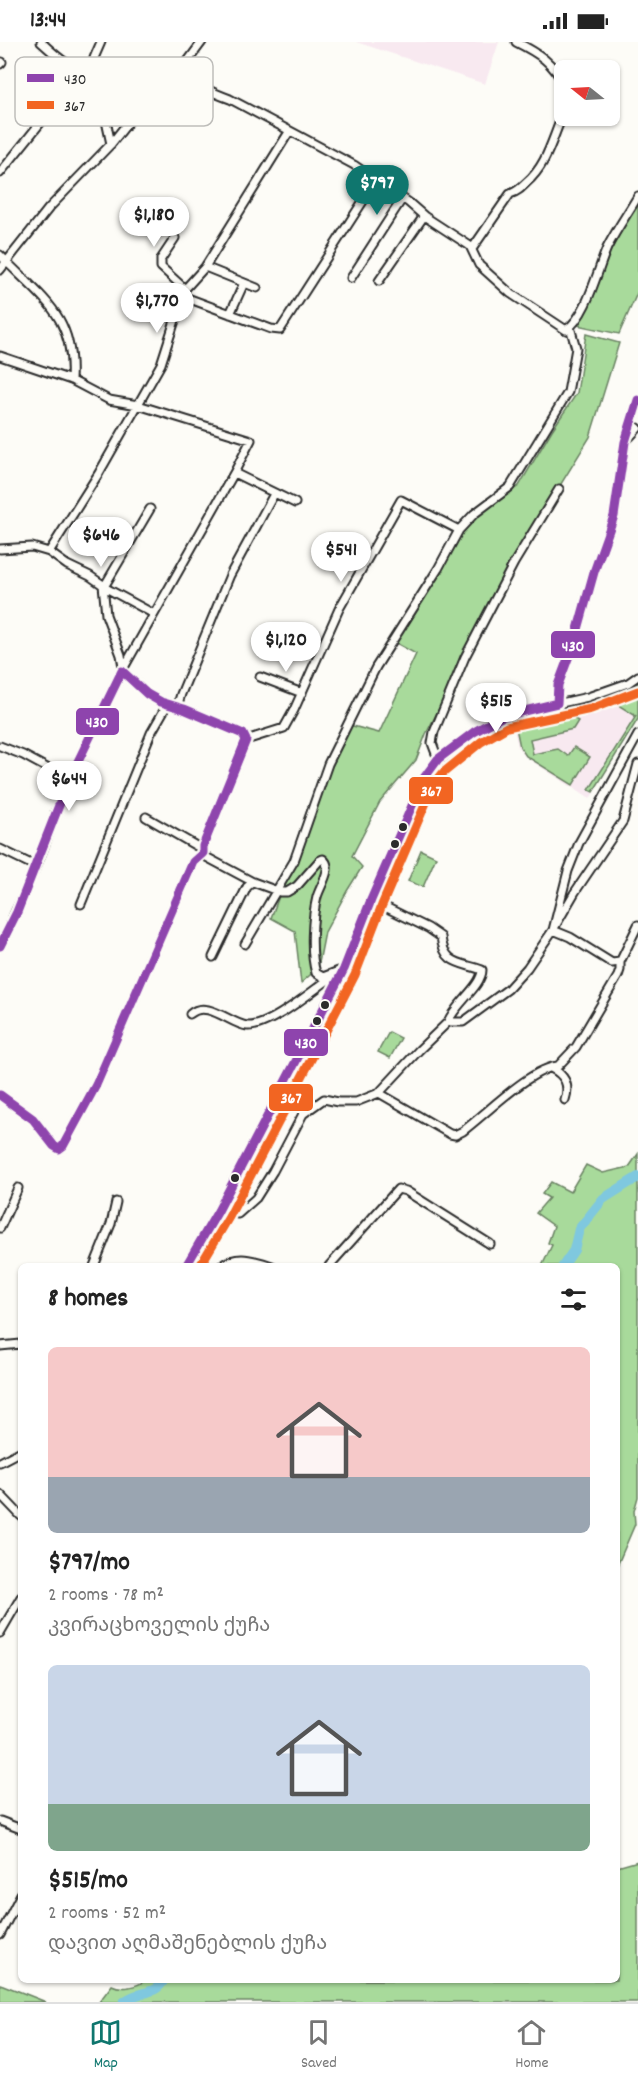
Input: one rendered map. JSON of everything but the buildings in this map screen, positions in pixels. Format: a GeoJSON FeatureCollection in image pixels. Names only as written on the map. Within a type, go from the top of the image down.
{"type":"FeatureCollection","features":[{"type":"Feature","properties":{"kind":"street"},"geometry":{"type":"LineString","coordinates":[[41,42],[59,57]]}},
{"type":"Feature","properties":{"kind":"street"},"geometry":{"type":"LineString","coordinates":[[94,57],[101,42]]}},
{"type":"Feature","properties":{"kind":"street"},"geometry":{"type":"LineString","coordinates":[[191,57],[202,42]]}},
{"type":"Feature","properties":{"kind":"street"},"geometry":{"type":"LineString","coordinates":[[516,42],[547,59],[554,67]]}},
{"type":"Feature","properties":{"kind":"street"},"geometry":{"type":"LineString","coordinates":[[213,92],[354,165],[472,249],[479,265],[510,293],[566,330],[582,309],[608,247],[638,196]]}},
{"type":"Feature","properties":{"kind":"street"},"geometry":{"type":"LineString","coordinates":[[0,173],[37,126]]}},
{"type":"Feature","properties":{"kind":"street"},"geometry":{"type":"LineString","coordinates":[[107,126],[111,144]]}},
{"type":"Feature","properties":{"kind":"street"},"geometry":{"type":"LineString","coordinates":[[0,270],[49,208],[111,144],[125,126]]}},
{"type":"Feature","properties":{"kind":"street"},"geometry":{"type":"LineString","coordinates":[[472,249],[510,194],[533,177],[543,166],[559,126]]}},
{"type":"Feature","properties":{"kind":"street"},"geometry":{"type":"LineString","coordinates":[[49,552],[99,473],[161,364],[184,293],[205,267],[289,132]]}},
{"type":"Feature","properties":{"kind":"street"},"geometry":{"type":"LineString","coordinates":[[175,238],[161,259],[161,267],[184,293],[230,314],[280,330],[376,181]]}},
{"type":"Feature","properties":{"kind":"street"},"geometry":{"type":"LineString","coordinates":[[351,278],[402,199]]}},
{"type":"Feature","properties":{"kind":"street"},"geometry":{"type":"LineString","coordinates":[[379,281],[424,216]]}},
{"type":"Feature","properties":{"kind":"street"},"geometry":{"type":"LineString","coordinates":[[0,255],[30,282],[54,309],[67,333],[72,360],[71,380]]}},
{"type":"Feature","properties":{"kind":"street"},"geometry":{"type":"LineString","coordinates":[[205,267],[257,288]]}},
{"type":"Feature","properties":{"kind":"street"},"geometry":{"type":"LineString","coordinates":[[230,314],[244,283]]}},
{"type":"Feature","properties":{"kind":"street"},"geometry":{"type":"LineString","coordinates":[[245,944],[294,861],[328,764],[376,668],[438,569],[459,530],[474,514],[510,487],[568,392],[576,348],[570,327]]}},
{"type":"Feature","properties":{"kind":"street"},"geometry":{"type":"LineString","coordinates":[[0,356],[71,380],[109,400],[138,405],[251,440],[122,670],[69,780],[36,866],[0,945]]}},
{"type":"Feature","properties":{"kind":"street"},"geometry":{"type":"LineString","coordinates":[[557,703],[558,686],[614,516],[625,442],[638,400]]}},
{"type":"Feature","properties":{"kind":"street"},"geometry":{"type":"LineString","coordinates":[[625,442],[638,428]]}},
{"type":"Feature","properties":{"kind":"street"},"geometry":{"type":"LineString","coordinates":[[234,473],[295,503]]}},
{"type":"Feature","properties":{"kind":"street"},"geometry":{"type":"LineString","coordinates":[[438,759],[432,743],[434,732],[465,657],[514,563],[559,489]]}},
{"type":"Feature","properties":{"kind":"street"},"geometry":{"type":"LineString","coordinates":[[177,708],[230,575],[274,494]]}},
{"type":"Feature","properties":{"kind":"street"},"geometry":{"type":"LineString","coordinates":[[0,1095],[33,1119],[54,1146],[59,1149],[63,1146],[96,1085],[193,862],[203,853],[203,846],[246,740],[284,728],[339,609],[401,500],[459,530]]}},
{"type":"Feature","properties":{"kind":"street"},"geometry":{"type":"LineString","coordinates":[[150,509],[104,587],[106,615],[121,655],[122,670],[147,694],[167,705],[243,734],[246,740]]}},
{"type":"Feature","properties":{"kind":"street"},"geometry":{"type":"LineString","coordinates":[[0,549],[32,547],[49,552],[104,587],[154,614]]}},
{"type":"Feature","properties":{"kind":"street"},"geometry":{"type":"LineString","coordinates":[[188,1263],[218,1211],[345,969],[370,900],[424,778],[438,759],[474,732],[503,716],[588,697],[627,683],[638,676]]}},
{"type":"Feature","properties":{"kind":"street"},"geometry":{"type":"LineString","coordinates":[[260,677],[302,693]]}},
{"type":"Feature","properties":{"kind":"street"},"geometry":{"type":"LineString","coordinates":[[81,904],[151,733],[167,705]]}},
{"type":"Feature","properties":{"kind":"street"},"geometry":{"type":"LineString","coordinates":[[553,930],[568,872],[579,843],[638,735]]}},
{"type":"Feature","properties":{"kind":"street"},"geometry":{"type":"LineString","coordinates":[[0,746],[23,755],[69,780]]}},
{"type":"Feature","properties":{"kind":"street"},"geometry":{"type":"LineString","coordinates":[[448,1022],[463,1022],[508,989],[527,968],[623,821],[638,764]]}},
{"type":"Feature","properties":{"kind":"street"},"geometry":{"type":"LineString","coordinates":[[146,817],[198,847],[208,858],[253,882],[276,891],[286,892],[293,889],[320,861],[326,860],[327,870],[316,899],[313,948],[315,969],[323,977],[345,969]]}},
{"type":"Feature","properties":{"kind":"street"},"geometry":{"type":"LineString","coordinates":[[0,849],[36,866]]}},
{"type":"Feature","properties":{"kind":"street"},"geometry":{"type":"LineString","coordinates":[[213,957],[247,887],[253,882]]}},
{"type":"Feature","properties":{"kind":"street"},"geometry":{"type":"LineString","coordinates":[[218,1211],[238,1214],[256,1198],[303,1114],[324,1100],[357,1102],[380,1093],[448,1022],[451,1014],[481,978],[482,970],[450,959],[442,948],[441,937],[428,928],[370,900]]}},
{"type":"Feature","properties":{"kind":"street"},"geometry":{"type":"LineString","coordinates":[[380,1093],[455,1135],[478,1120],[535,1074],[548,1067],[558,1066],[576,1047],[618,976],[620,962],[638,925]]}},
{"type":"Feature","properties":{"kind":"street"},"geometry":{"type":"LineString","coordinates":[[553,930],[570,937],[612,963],[620,962]]}},
{"type":"Feature","properties":{"kind":"street"},"geometry":{"type":"LineString","coordinates":[[190,1014],[199,1010],[212,1011],[233,1022],[249,1026],[272,1019],[345,969]]}},
{"type":"Feature","properties":{"kind":"street"},"geometry":{"type":"LineString","coordinates":[[548,1067],[565,1078],[568,1084],[565,1100]]}},
{"type":"Feature","properties":{"kind":"street"},"geometry":{"type":"LineString","coordinates":[[0,1228],[18,1188]]}},
{"type":"Feature","properties":{"kind":"street"},"geometry":{"type":"LineString","coordinates":[[332,1263],[398,1189],[406,1191],[490,1244]]}},
{"type":"Feature","properties":{"kind":"street"},"geometry":{"type":"LineString","coordinates":[[95,1263],[111,1224],[116,1202]]}},
{"type":"Feature","properties":{"kind":"street"},"geometry":{"type":"LineString","coordinates":[[225,1263],[238,1258],[259,1263]]}},
{"type":"Feature","properties":{"kind":"street"},"geometry":{"type":"LineString","coordinates":[[0,1346],[18,1344]]}},
{"type":"Feature","properties":{"kind":"street"},"geometry":{"type":"LineString","coordinates":[[0,1462],[18,1453]]}},
{"type":"Feature","properties":{"kind":"street"},"geometry":{"type":"LineString","coordinates":[[0,1494],[18,1513]]}},
{"type":"Feature","properties":{"kind":"street"},"geometry":{"type":"LineString","coordinates":[[0,1633],[18,1602]]}},
{"type":"Feature","properties":{"kind":"street"},"geometry":{"type":"LineString","coordinates":[[0,1821],[18,1828]]}},
{"type":"Feature","properties":{"kind":"street"},"geometry":{"type":"LineString","coordinates":[[0,1935],[18,1900]]}},
{"type":"Feature","properties":{"kind":"shaded area"},"geometry":{"type":"Polygon","coordinates":[[[356,42],[499,42],[485,84],[356,42]]]}},
{"type":"Feature","properties":{"kind":"shaded area"},"geometry":{"type":"Polygon","coordinates":[[[638,682],[638,720],[590,799],[524,756],[518,747],[511,718],[611,696],[638,682]]]}},
{"type":"Feature","properties":{"kind":"green space"},"geometry":{"type":"Polygon","coordinates":[[[638,200],[638,291],[619,334],[577,325],[595,292],[609,254],[638,200]]]}},
{"type":"Feature","properties":{"kind":"green space"},"geometry":{"type":"Polygon","coordinates":[[[586,334],[619,343],[590,437],[522,547],[426,734],[416,760],[380,802],[352,856],[362,867],[325,932],[318,968],[301,983],[295,931],[271,918],[328,763],[349,725],[379,733],[416,654],[394,642],[469,518],[519,486],[577,393],[586,334]]]}},
{"type":"Feature","properties":{"kind":"green space"},"geometry":{"type":"Polygon","coordinates":[[[638,683],[638,719],[593,792],[589,790],[636,716],[615,703],[597,708],[595,701],[613,696],[638,683]]]}},
{"type":"Feature","properties":{"kind":"green space"},"geometry":{"type":"Polygon","coordinates":[[[575,706],[571,717],[578,721],[573,729],[530,739],[533,754],[558,749],[568,756],[574,747],[590,757],[573,785],[526,756],[520,747],[514,718],[575,706]]]}},
{"type":"Feature","properties":{"kind":"green space"},"geometry":{"type":"Polygon","coordinates":[[[421,850],[436,857],[423,887],[408,881],[421,850]]]}},
{"type":"Feature","properties":{"kind":"green space"},"geometry":{"type":"Polygon","coordinates":[[[389,1032],[401,1038],[390,1058],[378,1052],[389,1032]]]}},
{"type":"Feature","properties":{"kind":"green space"},"geometry":{"type":"Polygon","coordinates":[[[638,1154],[638,1497],[634,1511],[635,1524],[620,1559],[620,1263],[543,1263],[552,1245],[548,1243],[554,1226],[536,1213],[549,1198],[542,1194],[551,1182],[570,1192],[586,1165],[603,1173],[629,1167],[638,1154]]]}},
{"type":"Feature","properties":{"kind":"green space"},"geometry":{"type":"Polygon","coordinates":[[[638,1861],[638,2002],[99,2002],[112,1985],[129,1987],[140,1983],[620,1983],[620,1866],[638,1861]]]}},
{"type":"Feature","properties":{"kind":"green space"},"geometry":{"type":"Polygon","coordinates":[[[0,1984],[3,1985],[46,2002],[0,2002],[0,1984]]]}},
{"type":"Feature","properties":{"kind":"waterway"},"geometry":{"type":"LineString","coordinates":[[565,1263],[574,1250],[579,1229],[603,1199],[638,1177]]}},
{"type":"Feature","properties":{"kind":"waterway"},"geometry":{"type":"LineString","coordinates":[[124,2002],[135,1995],[156,1989],[162,1983]]}},
{"type":"Feature","properties":{"kind":"transit line","name":"430"},"geometry":{"type":"LineString","coordinates":[[188,1263],[218,1211],[344,969],[424,778],[438,759],[474,732],[503,716],[557,703],[558,685],[575,640],[594,572],[614,516],[625,442],[638,400]]}},
{"type":"Feature","properties":{"kind":"transit line","name":"430"},"geometry":{"type":"LineString","coordinates":[[0,946],[17,912],[69,780],[122,671],[147,694],[161,702],[184,709],[243,734],[246,740],[203,846],[203,853],[193,862],[96,1085],[63,1146],[59,1149],[54,1146],[33,1119],[0,1095]]}},
{"type":"Feature","properties":{"kind":"transit line","name":"367"},"geometry":{"type":"LineString","coordinates":[[202,1263],[229,1217],[355,975],[382,905],[434,784],[443,773],[481,742],[507,727],[591,709],[638,691]]}}]}
